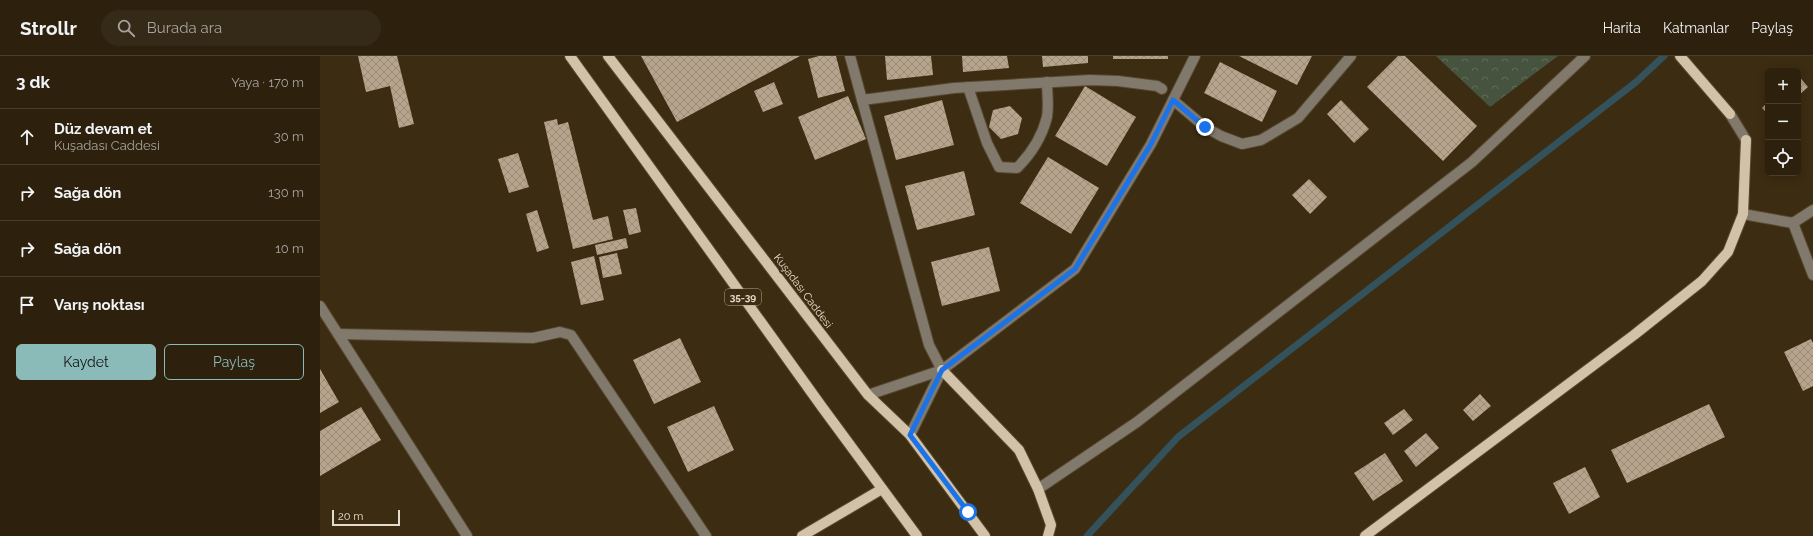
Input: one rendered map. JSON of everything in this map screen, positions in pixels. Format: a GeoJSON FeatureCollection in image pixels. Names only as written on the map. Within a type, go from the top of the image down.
{"type":"FeatureCollection","features":[{"type":"Feature","properties":{"kind":"main road","name":"35-39"},"geometry":{"type":"LineString","coordinates":[[570,56],[882,489],[918,536]]}},
{"type":"Feature","properties":{"kind":"main road","name":"Kuşadası Caddesi"},"geometry":{"type":"LineString","coordinates":[[608,56],[868,395],[910,435],[985,536]]}},
{"type":"Feature","properties":{"kind":"main road"},"geometry":{"type":"LineString","coordinates":[[1680,56],[1730,114]]}},
{"type":"Feature","properties":{"kind":"main road"},"geometry":{"type":"LineString","coordinates":[[1365,536],[1634,335],[1702,281],[1728,252],[1743,214],[1746,140]]}},
{"type":"Feature","properties":{"kind":"main road"},"geometry":{"type":"LineString","coordinates":[[942,370],[1019,450],[1038,489],[1051,525],[1048,536]]}},
{"type":"Feature","properties":{"kind":"main road"},"geometry":{"type":"LineString","coordinates":[[802,536],[882,489]]}},
{"type":"Feature","properties":{"kind":"street"},"geometry":{"type":"LineString","coordinates":[[850,56],[928,345],[942,370]]}},
{"type":"Feature","properties":{"kind":"street"},"geometry":{"type":"LineString","coordinates":[[868,395],[942,370],[1075,269],[1151,144],[1195,56]]}},
{"type":"Feature","properties":{"kind":"street"},"geometry":{"type":"LineString","coordinates":[[1173,100],[1205,127],[1221,136],[1242,144],[1261,140],[1298,118],[1351,56]]}},
{"type":"Feature","properties":{"kind":"street"},"geometry":{"type":"LineString","coordinates":[[1038,489],[1137,422],[1472,162],[1585,56]]}},
{"type":"Feature","properties":{"kind":"street"},"geometry":{"type":"LineString","coordinates":[[862,100],[968,87],[1090,80],[1118,81],[1157,86],[1162,89]]}},
{"type":"Feature","properties":{"kind":"street"},"geometry":{"type":"LineString","coordinates":[[968,87],[987,143],[999,167],[1017,168],[1030,154],[1037,142],[1047,116],[1047,82]]}},
{"type":"Feature","properties":{"kind":"street"},"geometry":{"type":"LineString","coordinates":[[1730,114],[1746,140]]}},
{"type":"Feature","properties":{"kind":"street"},"geometry":{"type":"LineString","coordinates":[[1743,214],[1792,223],[1813,210]]}},
{"type":"Feature","properties":{"kind":"street"},"geometry":{"type":"LineString","coordinates":[[1792,223],[1813,275]]}},
{"type":"Feature","properties":{"kind":"street"},"geometry":{"type":"LineString","coordinates":[[320,306],[467,536]]}},
{"type":"Feature","properties":{"kind":"street"},"geometry":{"type":"LineString","coordinates":[[338,334],[534,338],[560,332],[571,335],[706,536]]}},
{"type":"Feature","properties":{"kind":"street"},"geometry":{"type":"LineString","coordinates":[[910,435],[942,370]]}},
{"type":"Feature","properties":{"kind":"green space"},"geometry":{"type":"Polygon","coordinates":[[[1436,56],[1558,56],[1490,107],[1436,56]]]}},
{"type":"Feature","properties":{"kind":"building"},"geometry":{"type":"Polygon","coordinates":[[[358,56],[397,56],[414,124],[399,128],[390,86],[366,92],[358,56]]]}},
{"type":"Feature","properties":{"kind":"building"},"geometry":{"type":"Polygon","coordinates":[[[641,56],[800,56],[677,122],[641,56]]]}},
{"type":"Feature","properties":{"kind":"building"},"geometry":{"type":"Polygon","coordinates":[[[819,56],[836,56],[845,91],[818,98],[808,59],[819,56]]]}},
{"type":"Feature","properties":{"kind":"building"},"geometry":{"type":"Polygon","coordinates":[[[885,56],[931,56],[933,75],[887,80],[885,56]]]}},
{"type":"Feature","properties":{"kind":"building"},"geometry":{"type":"Polygon","coordinates":[[[962,56],[1007,56],[1009,68],[963,72],[962,56]]]}},
{"type":"Feature","properties":{"kind":"building"},"geometry":{"type":"Polygon","coordinates":[[[1042,56],[1088,56],[1088,63],[1043,67],[1042,56]]]}},
{"type":"Feature","properties":{"kind":"building"},"geometry":{"type":"Polygon","coordinates":[[[1113,56],[1168,56],[1168,59],[1113,59],[1113,56]]]}},
{"type":"Feature","properties":{"kind":"building"},"geometry":{"type":"Polygon","coordinates":[[[1239,56],[1312,56],[1297,85],[1239,56]]]}},
{"type":"Feature","properties":{"kind":"building"},"geometry":{"type":"Polygon","coordinates":[[[1398,56],[1405,56],[1477,126],[1443,161],[1367,87],[1398,56]]]}},
{"type":"Feature","properties":{"kind":"building"},"geometry":{"type":"Polygon","coordinates":[[[1220,62],[1277,91],[1262,122],[1204,93],[1220,62]]]}},
{"type":"Feature","properties":{"kind":"building"},"geometry":{"type":"Polygon","coordinates":[[[1801,79],[1808,87],[1801,93],[1801,79]]]}},
{"type":"Feature","properties":{"kind":"building"},"geometry":{"type":"Polygon","coordinates":[[[774,82],[783,104],[763,112],[754,91],[774,82]]]}},
{"type":"Feature","properties":{"kind":"building"},"geometry":{"type":"Polygon","coordinates":[[[1085,86],[1136,117],[1107,166],[1055,136],[1085,86]]]}},
{"type":"Feature","properties":{"kind":"building"},"geometry":{"type":"Polygon","coordinates":[[[848,96],[866,139],[815,160],[798,117],[848,96]]]}},
{"type":"Feature","properties":{"kind":"building"},"geometry":{"type":"Polygon","coordinates":[[[942,100],[954,145],[896,160],[884,116],[942,100]]]}},
{"type":"Feature","properties":{"kind":"building"},"geometry":{"type":"Polygon","coordinates":[[[1341,100],[1369,129],[1354,143],[1327,114],[1341,100]]]}},
{"type":"Feature","properties":{"kind":"building"},"geometry":{"type":"Polygon","coordinates":[[[1010,106],[1022,118],[1018,134],[1001,139],[989,127],[993,110],[1010,106]]]}},
{"type":"Feature","properties":{"kind":"building"},"geometry":{"type":"Polygon","coordinates":[[[557,119],[558,125],[568,122],[593,220],[608,216],[613,239],[573,249],[544,122],[557,119]]]}},
{"type":"Feature","properties":{"kind":"building"},"geometry":{"type":"Polygon","coordinates":[[[518,153],[529,187],[509,193],[498,159],[518,153]]]}},
{"type":"Feature","properties":{"kind":"building"},"geometry":{"type":"Polygon","coordinates":[[[1048,157],[1099,188],[1071,234],[1020,203],[1048,157]]]}},
{"type":"Feature","properties":{"kind":"building"},"geometry":{"type":"Polygon","coordinates":[[[964,171],[975,215],[917,230],[905,186],[964,171]]]}},
{"type":"Feature","properties":{"kind":"building"},"geometry":{"type":"Polygon","coordinates":[[[1309,179],[1327,197],[1310,214],[1292,195],[1309,179]]]}},
{"type":"Feature","properties":{"kind":"building"},"geometry":{"type":"Polygon","coordinates":[[[636,208],[641,232],[629,235],[623,210],[636,208]]]}},
{"type":"Feature","properties":{"kind":"building"},"geometry":{"type":"Polygon","coordinates":[[[537,210],[549,248],[537,252],[526,214],[537,210]]]}},
{"type":"Feature","properties":{"kind":"building"},"geometry":{"type":"Polygon","coordinates":[[[626,238],[628,248],[597,255],[595,245],[626,238]]]}},
{"type":"Feature","properties":{"kind":"building"},"geometry":{"type":"Polygon","coordinates":[[[989,247],[1000,291],[942,306],[931,262],[989,247]]]}},
{"type":"Feature","properties":{"kind":"building"},"geometry":{"type":"Polygon","coordinates":[[[617,253],[622,274],[603,278],[599,257],[617,253]]]}},
{"type":"Feature","properties":{"kind":"building"},"geometry":{"type":"Polygon","coordinates":[[[594,256],[604,300],[581,305],[571,262],[594,256]]]}},
{"type":"Feature","properties":{"kind":"building"},"geometry":{"type":"Polygon","coordinates":[[[680,338],[701,382],[654,404],[633,360],[680,338]]]}},
{"type":"Feature","properties":{"kind":"building"},"geometry":{"type":"Polygon","coordinates":[[[1811,339],[1813,343],[1813,386],[1803,391],[1784,352],[1811,339]]]}},
{"type":"Feature","properties":{"kind":"building"},"geometry":{"type":"Polygon","coordinates":[[[320,369],[339,402],[320,413],[320,369]]]}},
{"type":"Feature","properties":{"kind":"building"},"geometry":{"type":"Polygon","coordinates":[[[1480,394],[1491,406],[1473,421],[1463,410],[1480,394]]]}},
{"type":"Feature","properties":{"kind":"building"},"geometry":{"type":"Polygon","coordinates":[[[1709,404],[1725,437],[1627,483],[1611,450],[1709,404]]]}},
{"type":"Feature","properties":{"kind":"building"},"geometry":{"type":"Polygon","coordinates":[[[714,406],[734,450],[688,472],[667,427],[714,406]]]}},
{"type":"Feature","properties":{"kind":"building"},"geometry":{"type":"Polygon","coordinates":[[[361,407],[381,440],[320,476],[320,431],[361,407]]]}},
{"type":"Feature","properties":{"kind":"building"},"geometry":{"type":"Polygon","coordinates":[[[1404,409],[1413,420],[1393,435],[1384,423],[1404,409]]]}},
{"type":"Feature","properties":{"kind":"building"},"geometry":{"type":"Polygon","coordinates":[[[1426,433],[1439,448],[1416,467],[1404,451],[1426,433]]]}},
{"type":"Feature","properties":{"kind":"building"},"geometry":{"type":"Polygon","coordinates":[[[1385,453],[1403,481],[1373,501],[1354,473],[1385,453]]]}},
{"type":"Feature","properties":{"kind":"building"},"geometry":{"type":"Polygon","coordinates":[[[1585,467],[1600,497],[1569,514],[1553,483],[1585,467]]]}},
{"type":"Feature","properties":{"kind":"waterway"},"geometry":{"type":"LineString","coordinates":[[1087,536],[1178,437],[1636,82],[1664,56]]}},
{"type":"Feature","properties":{"kind":"route"},"geometry":{"type":"LineString","coordinates":[[968,512],[910,435],[942,370],[1075,269],[1151,144],[1173,100],[1205,127]]}}]}
